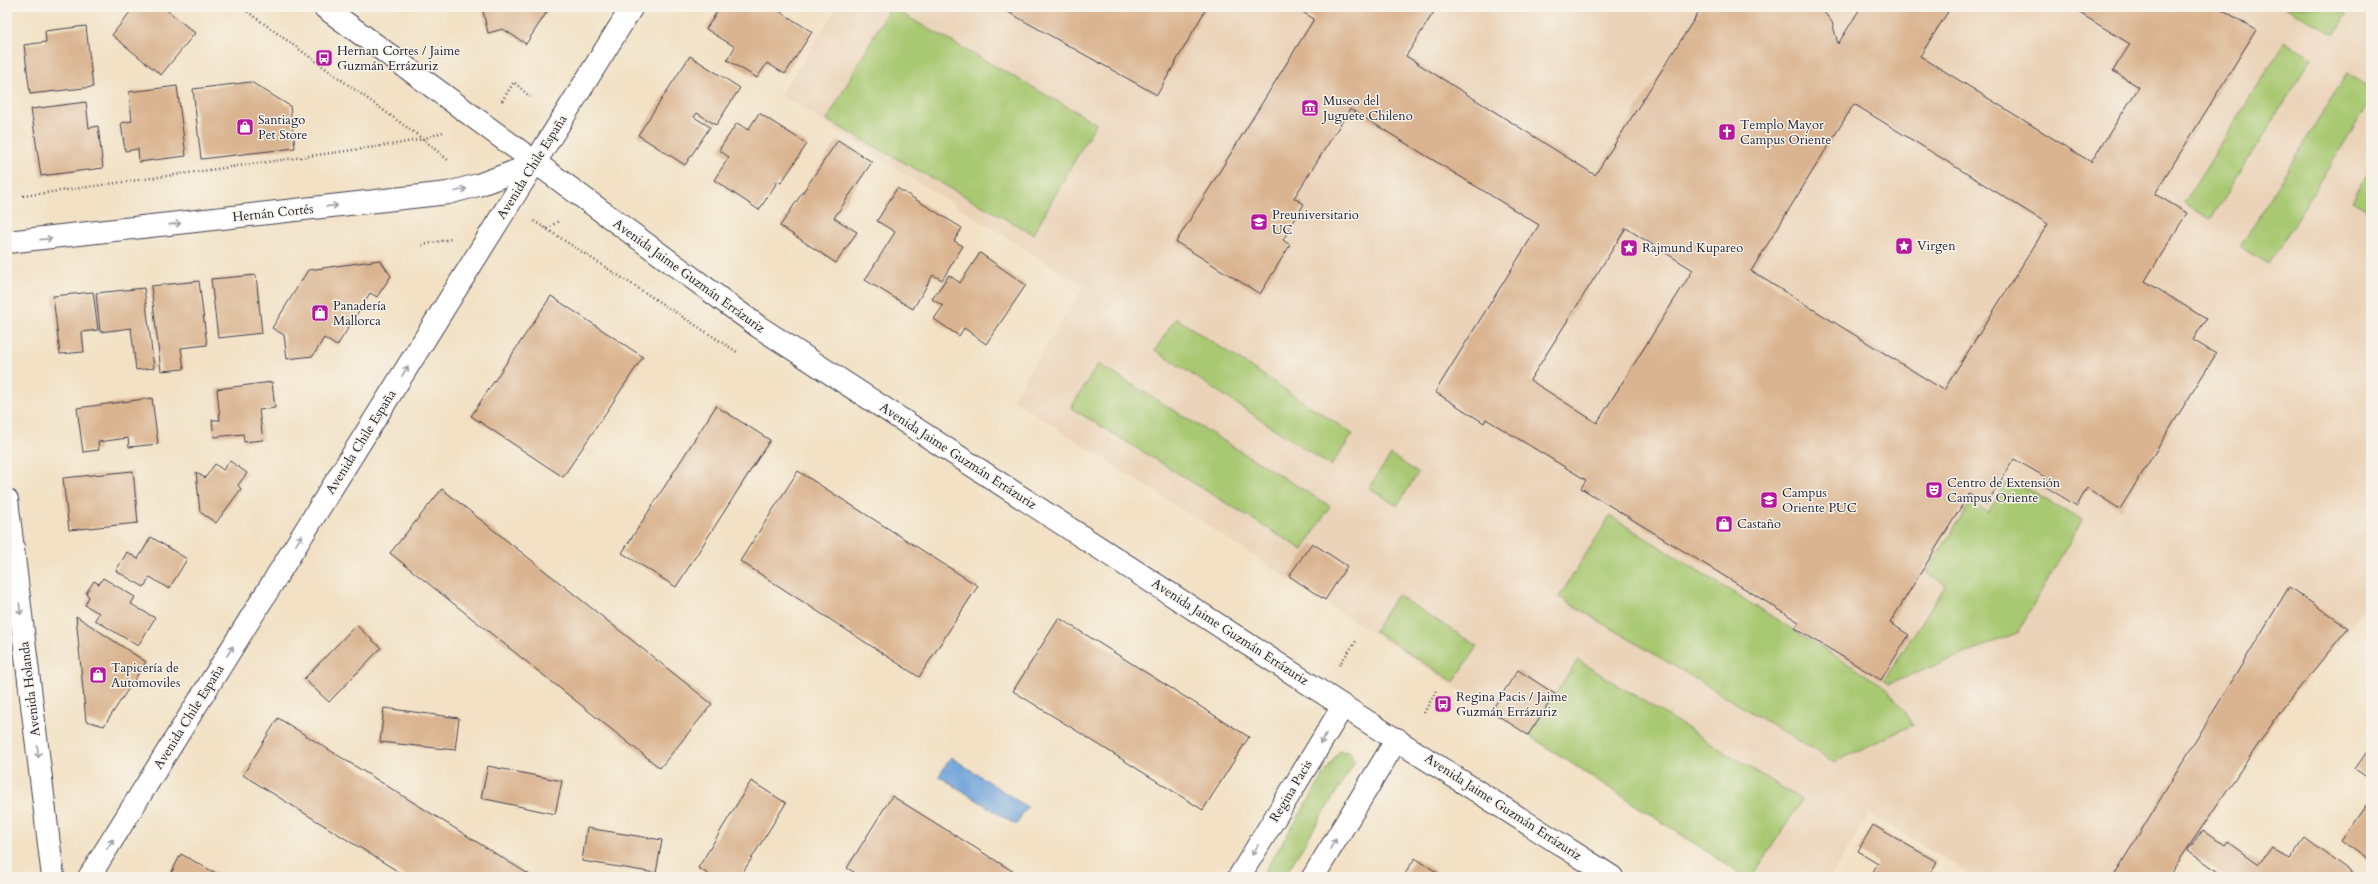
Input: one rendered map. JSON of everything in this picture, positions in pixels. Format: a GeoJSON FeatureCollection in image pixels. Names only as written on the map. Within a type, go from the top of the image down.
{"type":"FeatureCollection","features":[{"type":"Feature","properties":{"kind":"street","name":"Avenida Jaime Guzmán Errázuriz"},"geometry":{"type":"LineString","coordinates":[[324,7],[534,164],[759,327],[1343,706],[1612,877]]}},
{"type":"Feature","properties":{"kind":"street","name":"Avenida Chile España"},"geometry":{"type":"LineString","coordinates":[[89,877],[632,7]]}},
{"type":"Feature","properties":{"kind":"street","name":"Hernán Cortés"},"geometry":{"type":"LineString","coordinates":[[7,242],[448,193],[478,185],[534,164]]}},
{"type":"Feature","properties":{"kind":"street","name":"Avenida Holanda"},"geometry":{"type":"LineString","coordinates":[[7,500],[53,877]]}},
{"type":"Feature","properties":{"kind":"street","name":"Regina Pacis"},"geometry":{"type":"LineString","coordinates":[[1239,877],[1343,706]]}},
{"type":"Feature","properties":{"kind":"street"},"geometry":{"type":"LineString","coordinates":[[1312,877],[1397,739]]}},
{"type":"Feature","properties":{"kind":"path"},"geometry":{"type":"LineString","coordinates":[[241,7],[423,139]]}},
{"type":"Feature","properties":{"kind":"path"},"geometry":{"type":"LineString","coordinates":[[501,102],[514,82],[530,97]]}},
{"type":"Feature","properties":{"kind":"path"},"geometry":{"type":"LineString","coordinates":[[23,196],[423,139],[443,132]]}},
{"type":"Feature","properties":{"kind":"path"},"geometry":{"type":"LineString","coordinates":[[547,229],[563,218]]}},
{"type":"Feature","properties":{"kind":"path"},"geometry":{"type":"LineString","coordinates":[[1337,667],[1357,640]]}},
{"type":"Feature","properties":{"kind":"path"},"geometry":{"type":"LineString","coordinates":[[1424,713],[1436,691]]}},
{"type":"Feature","properties":{"kind":"shaded area","name":"Campus Oriente PUC"},"geometry":{"type":"Polygon","coordinates":[[[838,7],[2371,7],[2371,601],[2283,708],[2168,877],[1976,877],[1869,814],[1831,877],[1748,877],[1012,399],[1084,286],[780,95],[838,7]]]}},
{"type":"Feature","properties":{"kind":"green space"},"geometry":{"type":"Polygon","coordinates":[[[890,7],[1096,123],[1033,234],[827,120],[890,7]]]}},
{"type":"Feature","properties":{"kind":"green space"},"geometry":{"type":"Polygon","coordinates":[[[2285,7],[2350,7],[2334,35],[2285,7]]]}},
{"type":"Feature","properties":{"kind":"green space"},"geometry":{"type":"Polygon","coordinates":[[[2285,42],[2312,58],[2211,219],[2184,203],[2285,42]]]}},
{"type":"Feature","properties":{"kind":"green space"},"geometry":{"type":"Polygon","coordinates":[[[2347,73],[2371,88],[2371,100],[2269,264],[2240,247],[2347,73]]]}},
{"type":"Feature","properties":{"kind":"green space"},"geometry":{"type":"Polygon","coordinates":[[[2371,167],[2371,212],[2352,201],[2371,167]]]}},
{"type":"Feature","properties":{"kind":"green space"},"geometry":{"type":"Polygon","coordinates":[[[1176,318],[1353,434],[1331,466],[1155,350],[1176,318]]]}},
{"type":"Feature","properties":{"kind":"green space"},"geometry":{"type":"Polygon","coordinates":[[[1098,364],[1330,506],[1303,550],[1071,408],[1098,364]]]}},
{"type":"Feature","properties":{"kind":"green space"},"geometry":{"type":"Polygon","coordinates":[[[1391,455],[1418,473],[1397,506],[1369,487],[1391,455]]]}},
{"type":"Feature","properties":{"kind":"green space"},"geometry":{"type":"Polygon","coordinates":[[[2009,479],[2082,520],[2017,633],[1889,684],[1884,680],[1946,585],[1926,572],[1971,502],[1988,512],[2009,479]]]}},
{"type":"Feature","properties":{"kind":"green space"},"geometry":{"type":"Polygon","coordinates":[[[1610,516],[1887,688],[1913,725],[1834,762],[1559,597],[1610,516]]]}},
{"type":"Feature","properties":{"kind":"green space"},"geometry":{"type":"Polygon","coordinates":[[[1397,595],[1477,646],[1454,682],[1374,631],[1397,595]]]}},
{"type":"Feature","properties":{"kind":"green space"},"geometry":{"type":"Polygon","coordinates":[[[1578,660],[1802,800],[1752,877],[1746,877],[1528,735],[1578,660]]]}},
{"type":"Feature","properties":{"kind":"green space"},"geometry":{"type":"Polygon","coordinates":[[[1339,751],[1350,752],[1355,762],[1284,877],[1261,877],[1339,751]]]}},
{"type":"Feature","properties":{"kind":"water"},"geometry":{"type":"Polygon","coordinates":[[[951,757],[1027,807],[1016,825],[939,776],[951,757]]]}},
{"type":"Feature","properties":{"kind":"building"},"geometry":{"type":"Polygon","coordinates":[[[134,7],[163,7],[195,33],[161,75],[112,35],[134,7]]]}},
{"type":"Feature","properties":{"kind":"building"},"geometry":{"type":"Polygon","coordinates":[[[482,7],[550,7],[526,44],[503,29],[488,33],[482,7]]]}},
{"type":"Feature","properties":{"kind":"building"},"geometry":{"type":"Polygon","coordinates":[[[720,7],[773,7],[812,32],[785,74],[767,63],[757,78],[727,60],[735,47],[706,29],[720,7]]]}},
{"type":"Feature","properties":{"kind":"building"},"geometry":{"type":"Polygon","coordinates":[[[999,7],[1207,7],[1157,95],[999,7]]]}},
{"type":"Feature","properties":{"kind":"building"},"geometry":{"type":"Polygon","coordinates":[[[1294,7],[1437,7],[1406,56],[1595,175],[1702,7],[1820,7],[1832,22],[1838,44],[1861,7],[1951,7],[1920,56],[2091,162],[2139,87],[2113,71],[2130,44],[2070,7],[2218,7],[2256,30],[2155,194],[2187,213],[2145,281],[2206,319],[2193,340],[2216,354],[2120,509],[2087,488],[2077,506],[2043,485],[2047,478],[2014,459],[1986,505],[1969,494],[1890,623],[1909,635],[1881,680],[1795,628],[1799,622],[1581,488],[1586,480],[1486,419],[1484,423],[1435,392],[1539,225],[1350,109],[1294,198],[1304,204],[1283,240],[1290,245],[1260,294],[1176,242],[1314,19],[1294,7]],[[1854,104],[1751,271],[1944,390],[2048,224],[1854,104]],[[1626,228],[1530,380],[1597,423],[1693,270],[1626,228]]]}},
{"type":"Feature","properties":{"kind":"building"},"geometry":{"type":"Polygon","coordinates":[[[86,26],[93,87],[30,94],[24,45],[46,42],[45,31],[86,26]]]}},
{"type":"Feature","properties":{"kind":"building"},"geometry":{"type":"Polygon","coordinates":[[[690,56],[740,88],[716,125],[697,113],[694,117],[710,127],[685,165],[638,135],[690,56]]]}},
{"type":"Feature","properties":{"kind":"building","name":"Santiago Pet Store"},"geometry":{"type":"Polygon","coordinates":[[[251,82],[290,106],[295,148],[201,159],[193,89],[251,82]]]}},
{"type":"Feature","properties":{"kind":"building"},"geometry":{"type":"Polygon","coordinates":[[[177,86],[186,156],[139,162],[138,149],[125,151],[121,123],[132,121],[129,92],[177,86]]]}},
{"type":"Feature","properties":{"kind":"building"},"geometry":{"type":"Polygon","coordinates":[[[86,102],[89,128],[98,126],[103,168],[41,176],[31,109],[86,102]]]}},
{"type":"Feature","properties":{"kind":"building"},"geometry":{"type":"Polygon","coordinates":[[[759,113],[807,144],[781,183],[778,181],[759,210],[714,180],[729,157],[719,150],[737,123],[748,130],[759,113]]]}},
{"type":"Feature","properties":{"kind":"building"},"geometry":{"type":"Polygon","coordinates":[[[838,140],[872,162],[834,218],[857,232],[836,263],[780,226],[838,140]]]}},
{"type":"Feature","properties":{"kind":"building"},"geometry":{"type":"Polygon","coordinates":[[[897,188],[962,228],[954,241],[963,246],[942,280],[933,275],[913,309],[865,280],[895,232],[877,221],[897,188]]]}},
{"type":"Feature","properties":{"kind":"building"},"geometry":{"type":"Polygon","coordinates":[[[980,253],[1026,285],[986,344],[964,328],[959,336],[934,319],[943,306],[932,299],[949,275],[960,283],[980,253]]]}},
{"type":"Feature","properties":{"kind":"building","name":"Panadería Mallorca"},"geometry":{"type":"Polygon","coordinates":[[[380,260],[391,276],[377,297],[370,293],[337,346],[324,338],[313,356],[287,359],[284,335],[272,328],[308,270],[380,260]]]}},
{"type":"Feature","properties":{"kind":"building"},"geometry":{"type":"Polygon","coordinates":[[[256,275],[262,333],[218,338],[211,279],[256,275]]]}},
{"type":"Feature","properties":{"kind":"building"},"geometry":{"type":"Polygon","coordinates":[[[199,281],[207,345],[181,348],[184,369],[161,371],[151,286],[199,281]]]}},
{"type":"Feature","properties":{"kind":"building"},"geometry":{"type":"Polygon","coordinates":[[[144,288],[154,368],[136,370],[131,328],[100,332],[96,293],[144,288]]]}},
{"type":"Feature","properties":{"kind":"building"},"geometry":{"type":"Polygon","coordinates":[[[93,292],[98,330],[82,332],[84,352],[60,354],[53,296],[93,292]]]}},
{"type":"Feature","properties":{"kind":"building"},"geometry":{"type":"Polygon","coordinates":[[[551,296],[643,357],[563,477],[471,416],[551,296]]]}},
{"type":"Feature","properties":{"kind":"building"},"geometry":{"type":"Polygon","coordinates":[[[272,382],[275,408],[259,410],[263,440],[244,442],[243,434],[214,437],[212,420],[220,420],[217,389],[272,382]]]}},
{"type":"Feature","properties":{"kind":"building"},"geometry":{"type":"Polygon","coordinates":[[[152,398],[158,444],[129,447],[128,438],[98,442],[99,450],[83,452],[77,408],[152,398]]]}},
{"type":"Feature","properties":{"kind":"building"},"geometry":{"type":"Polygon","coordinates":[[[716,406],[770,440],[676,587],[622,553],[716,406]]]}},
{"type":"Feature","properties":{"kind":"building"},"geometry":{"type":"Polygon","coordinates":[[[230,461],[247,473],[238,485],[241,489],[216,523],[200,512],[196,472],[205,478],[215,464],[223,470],[230,461]]]}},
{"type":"Feature","properties":{"kind":"building"},"geometry":{"type":"Polygon","coordinates":[[[133,471],[138,523],[69,530],[63,478],[133,471]]]}},
{"type":"Feature","properties":{"kind":"building"},"geometry":{"type":"Polygon","coordinates":[[[798,471],[978,586],[919,677],[740,561],[798,471]]]}},
{"type":"Feature","properties":{"kind":"building"},"geometry":{"type":"Polygon","coordinates":[[[442,489],[712,704],[660,768],[390,553],[442,489]]]}},
{"type":"Feature","properties":{"kind":"building"},"geometry":{"type":"Polygon","coordinates":[[[151,537],[187,559],[169,589],[150,577],[144,587],[116,571],[127,552],[138,559],[151,537]]]}},
{"type":"Feature","properties":{"kind":"building"},"geometry":{"type":"Polygon","coordinates":[[[1312,543],[1347,566],[1325,600],[1289,576],[1312,543]]]}},
{"type":"Feature","properties":{"kind":"building"},"geometry":{"type":"Polygon","coordinates":[[[103,578],[135,597],[131,604],[155,618],[138,646],[95,620],[99,613],[85,605],[89,597],[86,593],[94,581],[99,584],[103,578]]]}},
{"type":"Feature","properties":{"kind":"building"},"geometry":{"type":"Polygon","coordinates":[[[2289,587],[2348,628],[2283,708],[2168,877],[2113,877],[2289,587]]]}},
{"type":"Feature","properties":{"kind":"building"},"geometry":{"type":"Polygon","coordinates":[[[76,616],[146,662],[104,726],[86,721],[76,616]]]}},
{"type":"Feature","properties":{"kind":"building"},"geometry":{"type":"Polygon","coordinates":[[[1059,618],[1249,737],[1203,810],[1013,691],[1059,618]]]}},
{"type":"Feature","properties":{"kind":"building"},"geometry":{"type":"Polygon","coordinates":[[[356,625],[381,648],[329,702],[304,679],[356,625]]]}},
{"type":"Feature","properties":{"kind":"building"},"geometry":{"type":"Polygon","coordinates":[[[1518,670],[1555,694],[1528,735],[1491,711],[1518,670]]]}},
{"type":"Feature","properties":{"kind":"building"},"geometry":{"type":"Polygon","coordinates":[[[384,708],[459,718],[455,750],[380,742],[384,708]]]}},
{"type":"Feature","properties":{"kind":"building"},"geometry":{"type":"Polygon","coordinates":[[[278,718],[533,877],[407,877],[243,775],[278,718]]]}},
{"type":"Feature","properties":{"kind":"building"},"geometry":{"type":"Polygon","coordinates":[[[2371,746],[2371,780],[2355,769],[2371,746]]]}},
{"type":"Feature","properties":{"kind":"building"},"geometry":{"type":"Polygon","coordinates":[[[488,766],[562,781],[555,814],[481,798],[488,766]]]}},
{"type":"Feature","properties":{"kind":"building"},"geometry":{"type":"Polygon","coordinates":[[[751,781],[786,803],[740,877],[713,877],[698,868],[751,781]]]}},
{"type":"Feature","properties":{"kind":"building"},"geometry":{"type":"Polygon","coordinates":[[[892,796],[1022,877],[862,877],[847,868],[892,796]]]}},
{"type":"Feature","properties":{"kind":"building"},"geometry":{"type":"Polygon","coordinates":[[[2371,799],[2371,862],[2341,840],[2371,799]]]}},
{"type":"Feature","properties":{"kind":"building"},"geometry":{"type":"Polygon","coordinates":[[[1873,825],[1937,862],[1928,877],[1870,877],[1878,863],[1858,851],[1873,825]]]}},
{"type":"Feature","properties":{"kind":"building"},"geometry":{"type":"Polygon","coordinates":[[[587,828],[662,840],[656,873],[582,861],[587,828]]]}},
{"type":"Feature","properties":{"kind":"building"},"geometry":{"type":"Polygon","coordinates":[[[2203,830],[2224,845],[2227,841],[2259,864],[2272,847],[2289,860],[2305,838],[2358,877],[2225,877],[2188,850],[2203,830]]]}},
{"type":"Feature","properties":{"kind":"building"},"geometry":{"type":"Polygon","coordinates":[[[181,854],[223,877],[169,877],[181,854]]]}},
{"type":"Feature","properties":{"kind":"building"},"geometry":{"type":"Polygon","coordinates":[[[1415,858],[1444,877],[1403,877],[1415,858]]]}},
{"type":"Feature","properties":{"kind":"place","name":"Hernan Cortes / Jaime Guzmán Errázuriz"},"geometry":{"type":"Point","coordinates":[324,58]}},
{"type":"Feature","properties":{"kind":"place","name":"Museo del Juguete Chileno"},"geometry":{"type":"Point","coordinates":[1310,108]}},
{"type":"Feature","properties":{"kind":"place","name":"Santiago Pet Store"},"geometry":{"type":"Point","coordinates":[245,127]}},
{"type":"Feature","properties":{"kind":"place","name":"Templo Mayor Campus Oriente"},"geometry":{"type":"Point","coordinates":[1727,132]}},
{"type":"Feature","properties":{"kind":"place","name":"Preuniversitario UC"},"geometry":{"type":"Point","coordinates":[1259,222]}},
{"type":"Feature","properties":{"kind":"place","name":"Virgen"},"geometry":{"type":"Point","coordinates":[1904,246]}},
{"type":"Feature","properties":{"kind":"place","name":"Rajmund Kupareo"},"geometry":{"type":"Point","coordinates":[1629,248]}},
{"type":"Feature","properties":{"kind":"place","name":"Panadería Mallorca"},"geometry":{"type":"Point","coordinates":[320,313]}},
{"type":"Feature","properties":{"kind":"place","name":"Centro de Extensión Campus Oriente"},"geometry":{"type":"Point","coordinates":[1934,490]}},
{"type":"Feature","properties":{"kind":"place","name":"Campus Oriente PUC"},"geometry":{"type":"Point","coordinates":[1769,500]}},
{"type":"Feature","properties":{"kind":"place","name":"Castaño"},"geometry":{"type":"Point","coordinates":[1724,524]}},
{"type":"Feature","properties":{"kind":"place","name":"Tapicería de Automoviles"},"geometry":{"type":"Point","coordinates":[98,675]}},
{"type":"Feature","properties":{"kind":"place","name":"Regina Pacis / Jaime Guzmán Errázuriz"},"geometry":{"type":"Point","coordinates":[1443,704]}}]}
